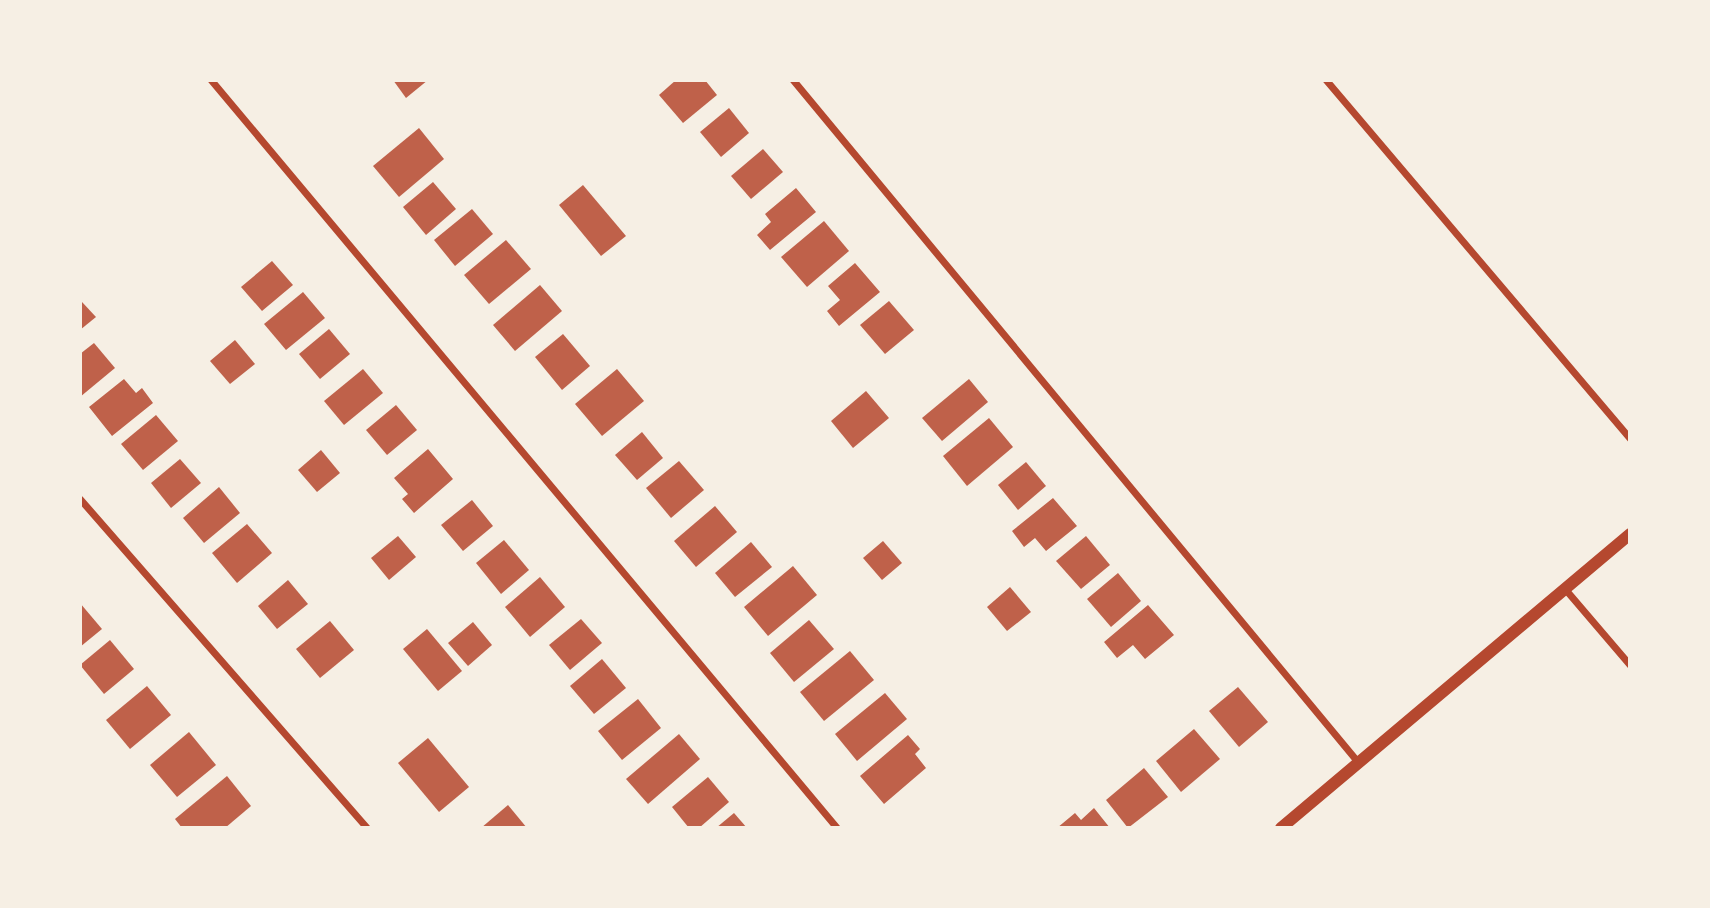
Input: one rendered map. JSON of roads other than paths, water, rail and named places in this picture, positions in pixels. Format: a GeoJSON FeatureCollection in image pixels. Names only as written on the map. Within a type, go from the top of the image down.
{"type":"FeatureCollection","features":[{"type":"Feature","properties":{"kind":"street"},"geometry":{"type":"LineString","coordinates":[[211,80],[837,828]]}},
{"type":"Feature","properties":{"kind":"street"},"geometry":{"type":"LineString","coordinates":[[793,80],[1357,761]]}},
{"type":"Feature","properties":{"kind":"street"},"geometry":{"type":"LineString","coordinates":[[1326,80],[1629,439]]}},
{"type":"Feature","properties":{"kind":"street"},"geometry":{"type":"LineString","coordinates":[[80,499],[367,828]]}},
{"type":"Feature","properties":{"kind":"street"},"geometry":{"type":"LineString","coordinates":[[1284,827],[1357,761],[1629,534]]}},
{"type":"Feature","properties":{"kind":"street"},"geometry":{"type":"LineString","coordinates":[[1565,589],[1629,665]]}}]}
